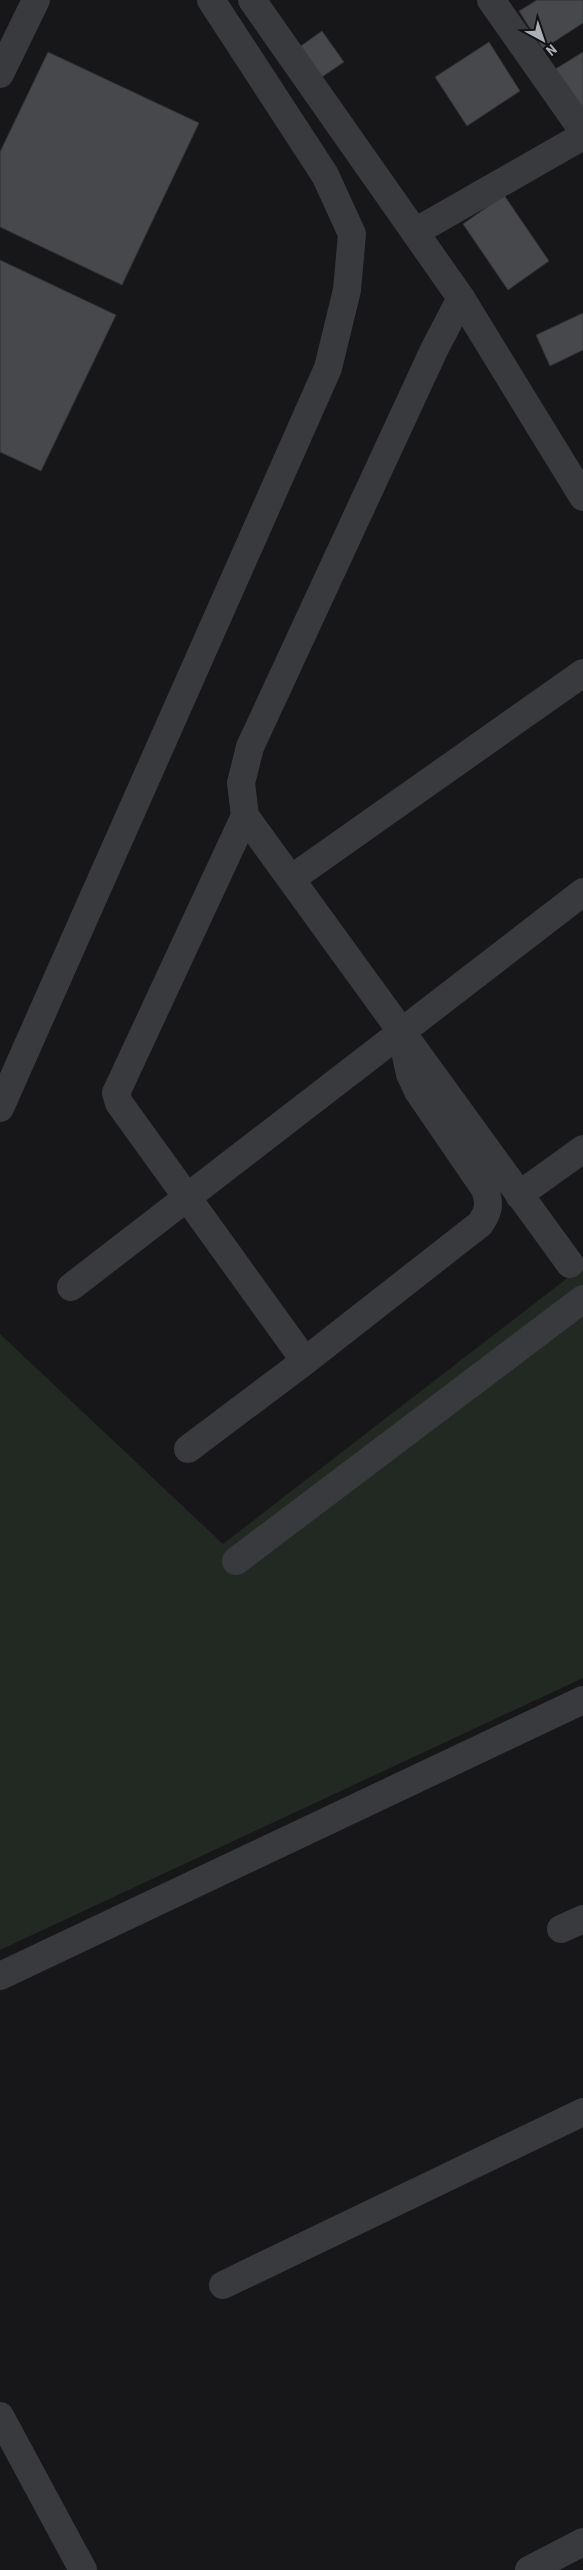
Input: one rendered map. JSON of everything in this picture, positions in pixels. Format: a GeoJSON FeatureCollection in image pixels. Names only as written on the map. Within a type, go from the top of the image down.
{"type":"FeatureCollection","features":[{"type":"Feature","properties":{"kind":"street"},"geometry":{"type":"LineString","coordinates":[[0,74],[36,0]]}},
{"type":"Feature","properties":{"kind":"street"},"geometry":{"type":"LineString","coordinates":[[0,1108],[328,368],[346,290],[352,234],[325,175],[211,0]]}},
{"type":"Feature","properties":{"kind":"street"},"geometry":{"type":"LineString","coordinates":[[252,0],[461,298],[583,497]]}},
{"type":"Feature","properties":{"kind":"street"},"geometry":{"type":"LineString","coordinates":[[491,0],[583,131]]}},
{"type":"Feature","properties":{"kind":"street"},"geometry":{"type":"LineString","coordinates":[[415,232],[583,136]]}},
{"type":"Feature","properties":{"kind":"street"},"geometry":{"type":"LineString","coordinates":[[461,298],[434,350],[250,747],[240,783],[246,816],[570,1264]]}},
{"type":"Feature","properties":{"kind":"street"},"geometry":{"type":"LineString","coordinates":[[291,879],[583,672]]}},
{"type":"Feature","properties":{"kind":"street"},"geometry":{"type":"LineString","coordinates":[[246,816],[116,1093],[119,1103],[305,1361]]}},
{"type":"Feature","properties":{"kind":"street"},"geometry":{"type":"LineString","coordinates":[[71,1287],[583,892]]}},
{"type":"Feature","properties":{"kind":"street"},"geometry":{"type":"LineString","coordinates":[[188,1449],[305,1361],[480,1224],[488,1213],[489,1201],[485,1189],[418,1091],[410,1074],[401,1032]]}},
{"type":"Feature","properties":{"kind":"street"},"geometry":{"type":"LineString","coordinates":[[520,1195],[583,1149]]}},
{"type":"Feature","properties":{"kind":"street"},"geometry":{"type":"LineString","coordinates":[[236,1561],[583,1299]]}},
{"type":"Feature","properties":{"kind":"street"},"geometry":{"type":"LineString","coordinates":[[0,1976],[583,1700]]}},
{"type":"Feature","properties":{"kind":"street"},"geometry":{"type":"LineString","coordinates":[[223,2285],[583,2112]]}},
{"type":"Feature","properties":{"kind":"street"},"geometry":{"type":"LineString","coordinates":[[0,2416],[83,2570]]}},
{"type":"Feature","properties":{"kind":"street"},"geometry":{"type":"LineString","coordinates":[[529,2570],[583,2542]]}},
{"type":"Feature","properties":{"kind":"shaded area"},"geometry":{"type":"Polygon","coordinates":[[[583,1266],[583,1678],[0,1950],[0,1334],[223,1544],[583,1266]]]}},
{"type":"Feature","properties":{"kind":"building"},"geometry":{"type":"Polygon","coordinates":[[[537,0],[583,0],[583,23],[543,49],[519,11],[537,0]]]}},
{"type":"Feature","properties":{"kind":"building"},"geometry":{"type":"Polygon","coordinates":[[[322,31],[344,62],[319,79],[298,48],[322,31]]]}},
{"type":"Feature","properties":{"kind":"building"},"geometry":{"type":"Polygon","coordinates":[[[489,42],[520,91],[467,126],[435,77],[489,42]]]}},
{"type":"Feature","properties":{"kind":"building"},"geometry":{"type":"Polygon","coordinates":[[[48,52],[199,123],[122,285],[0,227],[0,152],[48,52]]]}},
{"type":"Feature","properties":{"kind":"building"},"geometry":{"type":"Polygon","coordinates":[[[583,52],[583,116],[552,71],[583,52]]]}},
{"type":"Feature","properties":{"kind":"building"},"geometry":{"type":"Polygon","coordinates":[[[504,195],[549,261],[508,290],[463,224],[504,195]]]}},
{"type":"Feature","properties":{"kind":"building"},"geometry":{"type":"Polygon","coordinates":[[[0,260],[116,315],[41,471],[0,452],[0,260]]]}},
{"type":"Feature","properties":{"kind":"building"},"geometry":{"type":"Polygon","coordinates":[[[583,313],[583,350],[550,366],[536,335],[583,313]]]}}]}
